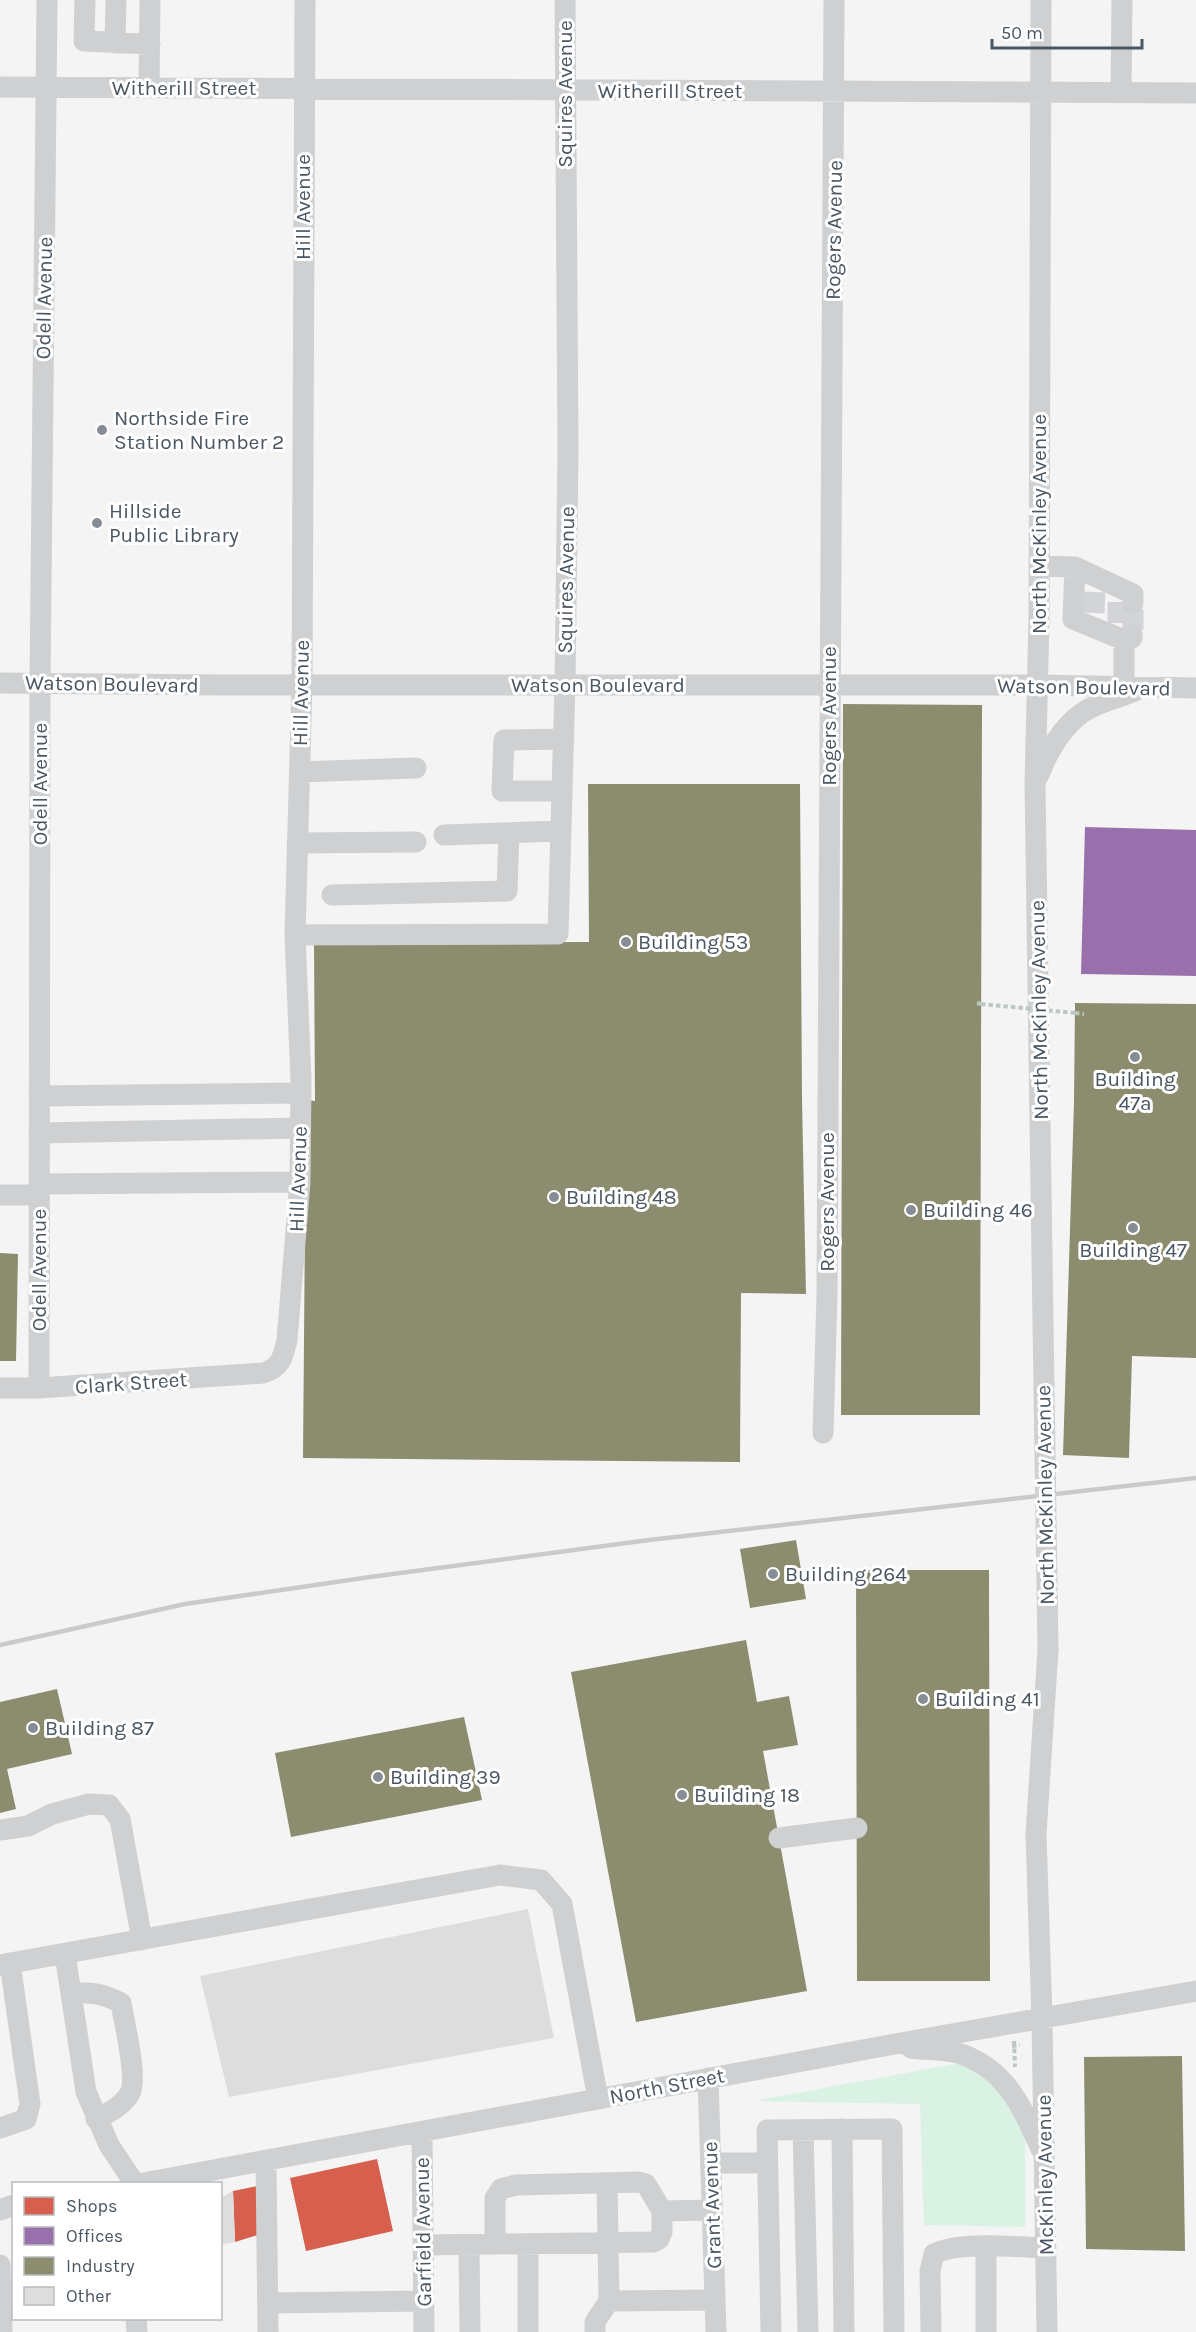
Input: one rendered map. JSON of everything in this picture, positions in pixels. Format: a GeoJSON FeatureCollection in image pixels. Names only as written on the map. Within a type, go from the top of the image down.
{"type":"FeatureCollection","features":[{"type":"Feature","properties":{"kind":"street","name":"Odell Avenue"},"geometry":{"type":"LineString","coordinates":[[39,1388],[40,683],[47,0]]}},
{"type":"Feature","properties":{"kind":"street"},"geometry":{"type":"LineString","coordinates":[[85,0],[84,41],[150,44]]}},
{"type":"Feature","properties":{"kind":"street"},"geometry":{"type":"LineString","coordinates":[[115,43],[116,0]]}},
{"type":"Feature","properties":{"kind":"street"},"geometry":{"type":"LineString","coordinates":[[149,88],[150,0]]}},
{"type":"Feature","properties":{"kind":"street","name":"Hill Avenue"},"geometry":{"type":"LineString","coordinates":[[262,1373],[273,1370],[283,1357],[287,1340],[300,1182],[300,1093],[295,935],[302,684],[305,0]]}},
{"type":"Feature","properties":{"kind":"street","name":"Squires Avenue"},"geometry":{"type":"LineString","coordinates":[[295,935],[558,934],[564,739],[568,449],[565,0]]}},
{"type":"Feature","properties":{"kind":"street","name":"Rogers Avenue"},"geometry":{"type":"LineString","coordinates":[[823,1433],[827,1283],[834,0]]}},
{"type":"Feature","properties":{"kind":"street","name":"North McKinley Avenue"},"geometry":{"type":"LineString","coordinates":[[1041,0],[1039,619],[1035,784],[1048,1650],[1036,1834],[1042,2019]]}},
{"type":"Feature","properties":{"kind":"street"},"geometry":{"type":"LineString","coordinates":[[1121,92],[1122,0]]}},
{"type":"Feature","properties":{"kind":"street","name":"Witherill Street"},"geometry":{"type":"LineString","coordinates":[[0,87],[1196,93]]}},
{"type":"Feature","properties":{"kind":"street"},"geometry":{"type":"LineString","coordinates":[[1039,566],[1075,567],[1095,582],[1123,596]]}},
{"type":"Feature","properties":{"kind":"street"},"geometry":{"type":"LineString","coordinates":[[1073,619],[1075,567]]}},
{"type":"Feature","properties":{"kind":"street"},"geometry":{"type":"LineString","coordinates":[[1035,784],[1044,763],[1064,730],[1083,712],[1133,688],[1123,633],[1094,620],[1039,619]]}},
{"type":"Feature","properties":{"kind":"street","name":"Watson Boulevard"},"geometry":{"type":"LineString","coordinates":[[0,683],[1038,685],[1196,688]]}},
{"type":"Feature","properties":{"kind":"street"},"geometry":{"type":"LineString","coordinates":[[562,791],[502,791],[504,740],[564,739]]}},
{"type":"Feature","properties":{"kind":"street"},"geometry":{"type":"LineString","coordinates":[[300,772],[416,768]]}},
{"type":"Feature","properties":{"kind":"street"},"geometry":{"type":"LineString","coordinates":[[444,835],[561,831]]}},
{"type":"Feature","properties":{"kind":"street"},"geometry":{"type":"LineString","coordinates":[[332,895],[507,891],[509,833]]}},
{"type":"Feature","properties":{"kind":"street"},"geometry":{"type":"LineString","coordinates":[[297,843],[416,842]]}},
{"type":"Feature","properties":{"kind":"street"},"geometry":{"type":"LineString","coordinates":[[39,1096],[300,1093]]}},
{"type":"Feature","properties":{"kind":"street"},"geometry":{"type":"LineString","coordinates":[[39,1133],[300,1128]]}},
{"type":"Feature","properties":{"kind":"street"},"geometry":{"type":"LineString","coordinates":[[0,1195],[39,1190],[300,1182]]}},
{"type":"Feature","properties":{"kind":"street","name":"Clark Street"},"geometry":{"type":"LineString","coordinates":[[0,1388],[39,1388],[262,1373]]}},
{"type":"Feature","properties":{"kind":"street"},"geometry":{"type":"LineString","coordinates":[[0,1830],[28,1826],[52,1814],[90,1804],[109,1805],[120,1819],[142,1940]]}},
{"type":"Feature","properties":{"kind":"street"},"geometry":{"type":"LineString","coordinates":[[779,1838],[857,1828]]}},
{"type":"Feature","properties":{"kind":"street"},"geometry":{"type":"LineString","coordinates":[[0,2128],[26,2119],[30,2104],[5,1964],[500,1875],[541,1880],[562,1904],[598,2099]]}},
{"type":"Feature","properties":{"kind":"street"},"geometry":{"type":"LineString","coordinates":[[65,1954],[86,2092],[109,2145],[135,2182]]}},
{"type":"Feature","properties":{"kind":"street"},"geometry":{"type":"LineString","coordinates":[[71,1994],[86,1991],[108,1996],[121,2003],[133,2072],[131,2092],[117,2108],[96,2119]]}},
{"type":"Feature","properties":{"kind":"street","name":"North Street"},"geometry":{"type":"LineString","coordinates":[[147,2182],[708,2078],[1196,1991]]}},
{"type":"Feature","properties":{"kind":"street","name":"McKinley Avenue"},"geometry":{"type":"LineString","coordinates":[[1042,2019],[1047,2332]]}},
{"type":"Feature","properties":{"kind":"street"},"geometry":{"type":"LineString","coordinates":[[884,2046],[956,2053],[972,2059],[997,2075],[1019,2102],[1044,2157]]}},
{"type":"Feature","properties":{"kind":"street","name":"Grant Avenue"},"geometry":{"type":"LineString","coordinates":[[708,2078],[716,2332]]}},
{"type":"Feature","properties":{"kind":"street"},"geometry":{"type":"LineString","coordinates":[[842,2129],[844,2332]]}},
{"type":"Feature","properties":{"kind":"street"},"geometry":{"type":"LineString","coordinates":[[771,2332],[767,2130],[892,2129],[894,2332]]}},
{"type":"Feature","properties":{"kind":"street"},"geometry":{"type":"LineString","coordinates":[[803,2130],[808,2332]]}},
{"type":"Feature","properties":{"kind":"street","name":"Garfield Avenue"},"geometry":{"type":"LineString","coordinates":[[422,2132],[424,2332]]}},
{"type":"Feature","properties":{"kind":"street"},"geometry":{"type":"LineString","coordinates":[[266,2161],[268,2332]]}},
{"type":"Feature","properties":{"kind":"street"},"geometry":{"type":"LineString","coordinates":[[711,2163],[767,2163]]}},
{"type":"Feature","properties":{"kind":"street"},"geometry":{"type":"LineString","coordinates":[[595,2332],[595,2322],[609,2301],[607,2183]]}},
{"type":"Feature","properties":{"kind":"street"},"geometry":{"type":"LineString","coordinates":[[423,2245],[654,2242],[659,2239],[662,2211],[646,2184],[516,2185],[501,2188],[495,2198],[495,2244]]}},
{"type":"Feature","properties":{"kind":"street"},"geometry":{"type":"LineString","coordinates":[[662,2211],[712,2210]]}},
{"type":"Feature","properties":{"kind":"street"},"geometry":{"type":"LineString","coordinates":[[528,2244],[528,2332]]}},
{"type":"Feature","properties":{"kind":"street"},"geometry":{"type":"LineString","coordinates":[[469,2245],[470,2332]]}},
{"type":"Feature","properties":{"kind":"street"},"geometry":{"type":"LineString","coordinates":[[931,2332],[930,2271],[934,2254],[959,2247],[1046,2248]]}},
{"type":"Feature","properties":{"kind":"street"},"geometry":{"type":"LineString","coordinates":[[986,2247],[986,2332]]}},
{"type":"Feature","properties":{"kind":"street"},"geometry":{"type":"LineString","coordinates":[[0,2265],[2,2332]]}},
{"type":"Feature","properties":{"kind":"street"},"geometry":{"type":"LineString","coordinates":[[609,2301],[715,2300]]}},
{"type":"Feature","properties":{"kind":"street"},"geometry":{"type":"LineString","coordinates":[[268,2303],[424,2301]]}},
{"type":"Feature","properties":{"kind":"path"},"geometry":{"type":"LineString","coordinates":[[977,1003],[1084,1014]]}},
{"type":"Feature","properties":{"kind":"path"},"geometry":{"type":"LineString","coordinates":[[1014,2040],[1015,2070]]}},
{"type":"Feature","properties":{"kind":"green space"},"geometry":{"type":"Polygon","coordinates":[[[960,2063],[982,2065],[1025,2114],[1025,2227],[924,2225],[920,2104],[754,2101],[960,2063]]]}},
{"type":"Feature","properties":{"kind":"building: Shops"},"geometry":{"type":"Polygon","coordinates":[[[377,2159],[393,2231],[306,2251],[290,2178],[377,2159]]]}},
{"type":"Feature","properties":{"kind":"building: Shops"},"geometry":{"type":"Polygon","coordinates":[[[257,2186],[258,2235],[235,2242],[233,2191],[257,2186]]]}},
{"type":"Feature","properties":{"kind":"building: Offices"},"geometry":{"type":"Polygon","coordinates":[[[1085,827],[1196,830],[1196,976],[1081,974],[1085,827]]]}},
{"type":"Feature","properties":{"kind":"building: Industry","name":"Building 46"},"geometry":{"type":"Polygon","coordinates":[[[843,704],[982,705],[980,1415],[841,1415],[843,704]]]}},
{"type":"Feature","properties":{"kind":"building: Industry","name":"Building 48"},"geometry":{"type":"Polygon","coordinates":[[[588,784],[800,784],[806,1294],[741,1293],[740,1462],[303,1458],[306,1100],[315,1101],[314,943],[589,942],[588,784]]]}},
{"type":"Feature","properties":{"kind":"building: Industry","name":"Building 47"},"geometry":{"type":"Polygon","coordinates":[[[1075,1003],[1196,1004],[1196,1358],[1132,1356],[1129,1458],[1063,1455],[1075,1003]]]}},
{"type":"Feature","properties":{"kind":"building: Industry"},"geometry":{"type":"Polygon","coordinates":[[[0,1253],[18,1254],[16,1361],[0,1361],[0,1253]]]}},
{"type":"Feature","properties":{"kind":"building: Industry","name":"Building 264"},"geometry":{"type":"Polygon","coordinates":[[[796,1540],[806,1599],[750,1608],[740,1549],[796,1540]]]}},
{"type":"Feature","properties":{"kind":"building: Industry","name":"Building 41"},"geometry":{"type":"Polygon","coordinates":[[[856,1570],[989,1570],[990,1981],[857,1981],[856,1570]]]}},
{"type":"Feature","properties":{"kind":"building: Industry","name":"Building 18"},"geometry":{"type":"Polygon","coordinates":[[[746,1640],[757,1702],[789,1696],[798,1745],[763,1751],[807,1991],[636,2022],[571,1672],[746,1640]]]}},
{"type":"Feature","properties":{"kind":"building: Industry","name":"Building 87"},"geometry":{"type":"Polygon","coordinates":[[[57,1689],[72,1754],[7,1769],[16,1809],[0,1813],[0,1702],[57,1689]]]}},
{"type":"Feature","properties":{"kind":"building: Industry","name":"Building 39"},"geometry":{"type":"Polygon","coordinates":[[[464,1717],[482,1800],[291,1837],[275,1753],[464,1717]]]}},
{"type":"Feature","properties":{"kind":"building: Industry"},"geometry":{"type":"Polygon","coordinates":[[[1182,2056],[1185,2251],[1086,2249],[1084,2057],[1182,2056]]]}},
{"type":"Feature","properties":{"kind":"building: Other"},"geometry":{"type":"Polygon","coordinates":[[[528,1909],[554,2038],[229,2097],[200,1976],[528,1909]]]}},
{"type":"Feature","properties":{"kind":"building: Other"},"geometry":{"type":"Polygon","coordinates":[[[233,2191],[235,2242],[222,2245],[222,2197],[233,2191]]]}},
{"type":"Feature","properties":{"kind":"tunnel"},"geometry":{"type":"LineString","coordinates":[[1094,613],[1095,587]]}},
{"type":"Feature","properties":{"kind":"tunnel"},"geometry":{"type":"LineString","coordinates":[[1118,597],[1118,623]]}},
{"type":"Feature","properties":{"kind":"tunnel"},"geometry":{"type":"LineString","coordinates":[[1133,603],[1133,630]]}},
{"type":"Feature","properties":{"kind":"railway"},"geometry":{"type":"LineString","coordinates":[[0,1645],[185,1604],[370,1577],[649,1540],[1196,1478]]}},
{"type":"Feature","properties":{"kind":"place","name":"Northside Fire Station Number 2"},"geometry":{"type":"Point","coordinates":[102,430]}},
{"type":"Feature","properties":{"kind":"place","name":"Hillside Public Library"},"geometry":{"type":"Point","coordinates":[97,523]}},
{"type":"Feature","properties":{"kind":"place","name":"Building 53"},"geometry":{"type":"Point","coordinates":[626,942]}},
{"type":"Feature","properties":{"kind":"place","name":"Building 47a"},"geometry":{"type":"Point","coordinates":[1135,1057]}},
{"type":"Feature","properties":{"kind":"place","name":"Building 48"},"geometry":{"type":"Point","coordinates":[554,1197]}},
{"type":"Feature","properties":{"kind":"place","name":"Building 46"},"geometry":{"type":"Point","coordinates":[911,1210]}},
{"type":"Feature","properties":{"kind":"place","name":"Building 47"},"geometry":{"type":"Point","coordinates":[1133,1228]}},
{"type":"Feature","properties":{"kind":"place","name":"Building 264"},"geometry":{"type":"Point","coordinates":[773,1574]}},
{"type":"Feature","properties":{"kind":"place","name":"Building 41"},"geometry":{"type":"Point","coordinates":[923,1699]}},
{"type":"Feature","properties":{"kind":"place","name":"Building 87"},"geometry":{"type":"Point","coordinates":[33,1728]}},
{"type":"Feature","properties":{"kind":"place","name":"Building 39"},"geometry":{"type":"Point","coordinates":[378,1777]}},
{"type":"Feature","properties":{"kind":"place","name":"Building 18"},"geometry":{"type":"Point","coordinates":[682,1795]}}]}
